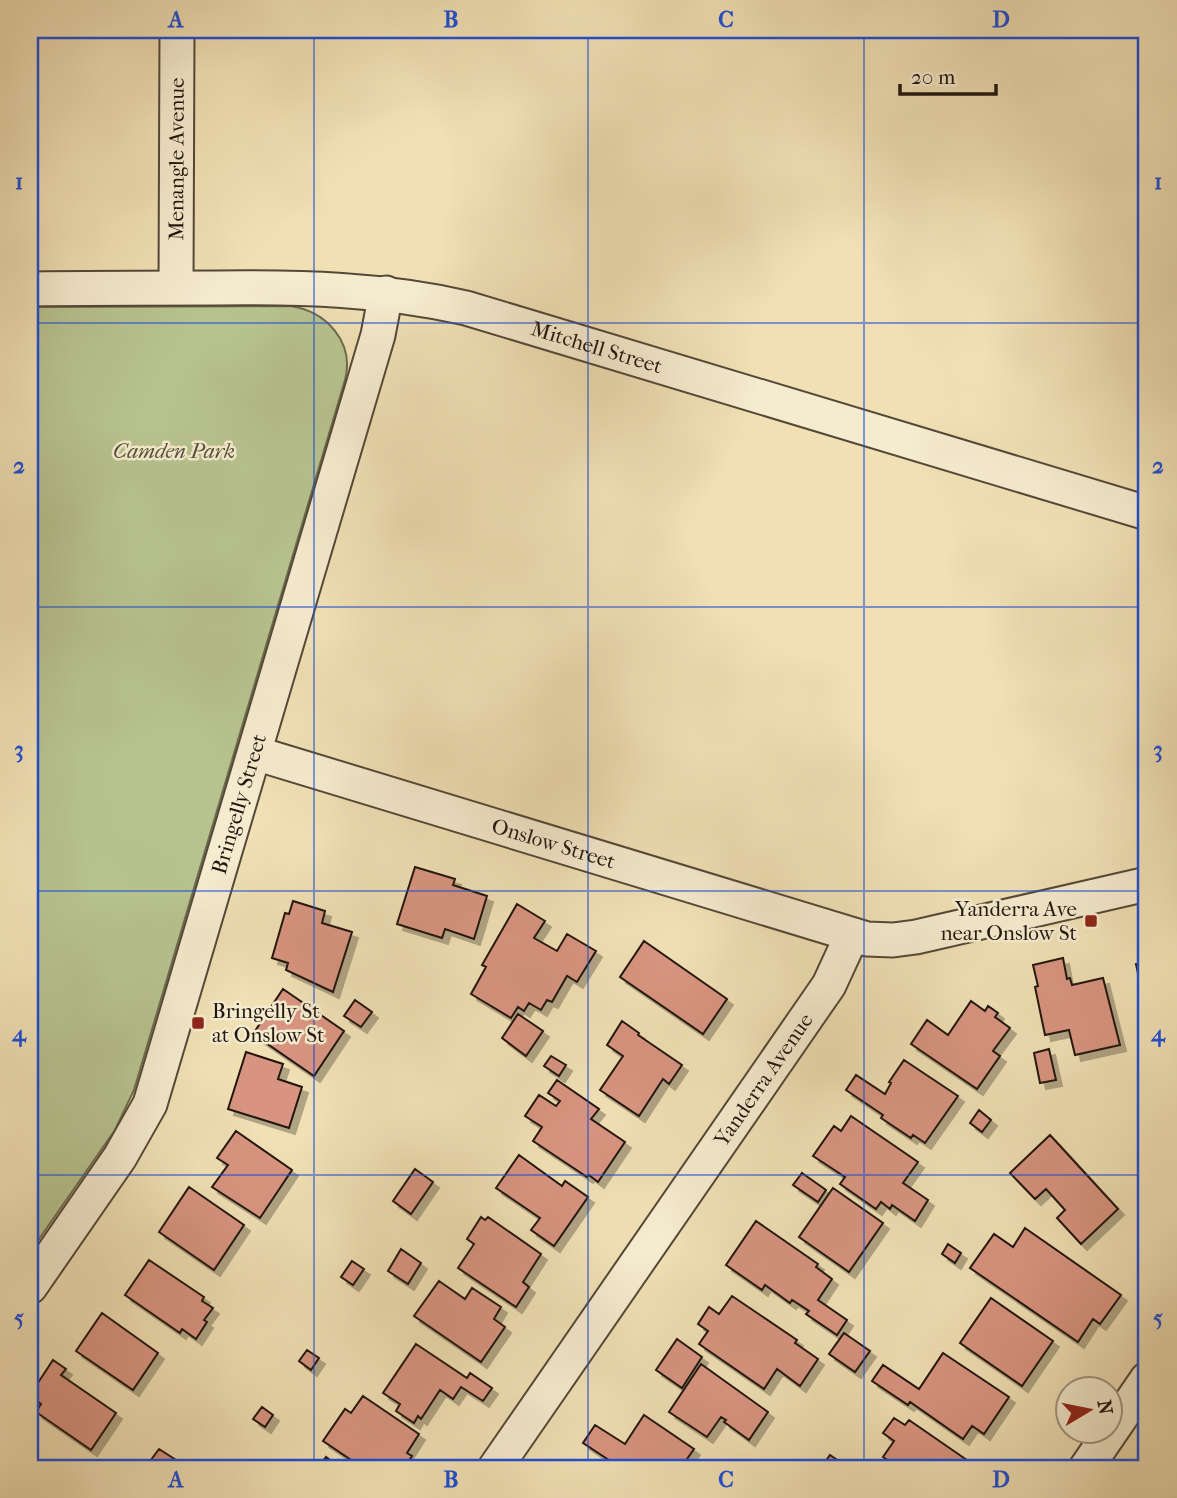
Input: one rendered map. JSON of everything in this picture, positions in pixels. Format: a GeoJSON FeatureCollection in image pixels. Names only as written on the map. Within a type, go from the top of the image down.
{"type":"FeatureCollection","features":[{"type":"Feature","properties":{"kind":"street","name":"Menangle Avenue"},"geometry":{"type":"LineString","coordinates":[[176,287],[177,30]]}},
{"type":"Feature","properties":{"kind":"street","name":"Mitchell Street"},"geometry":{"type":"LineString","coordinates":[[30,289],[304,287],[386,293],[466,308],[1147,513]]}},
{"type":"Feature","properties":{"kind":"street","name":"Bringelly Street"},"geometry":{"type":"LineString","coordinates":[[30,1287],[120,1157],[150,1104],[378,335],[386,293]]}},
{"type":"Feature","properties":{"kind":"street","name":"Onslow Street"},"geometry":{"type":"LineString","coordinates":[[255,753],[852,935]]}},
{"type":"Feature","properties":{"kind":"street"},"geometry":{"type":"LineString","coordinates":[[852,935],[882,940],[903,939],[1147,884]]}},
{"type":"Feature","properties":{"kind":"street","name":"Yanderra Avenue"},"geometry":{"type":"LineString","coordinates":[[495,1468],[829,985],[852,935]]}},
{"type":"Feature","properties":{"kind":"street"},"geometry":{"type":"LineString","coordinates":[[1086,1468],[1147,1379]]}},
{"type":"Feature","properties":{"kind":"green space","name":"Camden Park"},"geometry":{"type":"Polygon","coordinates":[[[290,306],[315,314],[335,331],[346,353],[345,380],[134,1090],[115,1130],[30,1252],[30,307],[290,306]]]}},
{"type":"Feature","properties":{"kind":"building"},"geometry":{"type":"Polygon","coordinates":[[[415,867],[455,879],[453,885],[487,896],[474,939],[445,929],[442,938],[397,924],[415,867]]]}},
{"type":"Feature","properties":{"kind":"building"},"geometry":{"type":"Polygon","coordinates":[[[293,901],[325,911],[322,923],[352,932],[333,992],[286,970],[288,963],[272,958],[285,913],[289,914],[293,901]]]}},
{"type":"Feature","properties":{"kind":"building"},"geometry":{"type":"Polygon","coordinates":[[[517,904],[545,921],[534,938],[557,951],[567,934],[596,951],[577,982],[567,976],[552,1002],[547,1000],[541,1010],[529,1003],[524,1011],[518,1007],[511,1018],[471,994],[486,967],[482,965],[517,904]]]}},
{"type":"Feature","properties":{"kind":"building"},"geometry":{"type":"Polygon","coordinates":[[[644,941],[727,999],[703,1034],[620,977],[644,941]]]}},
{"type":"Feature","properties":{"kind":"building"},"geometry":{"type":"Polygon","coordinates":[[[1063,958],[1067,979],[1070,978],[1072,985],[1103,978],[1120,1045],[1075,1055],[1069,1030],[1045,1035],[1033,965],[1063,958]]]}},
{"type":"Feature","properties":{"kind":"building"},"geometry":{"type":"Polygon","coordinates":[[[1147,962],[1147,996],[1143,997],[1136,964],[1147,962]]]}},
{"type":"Feature","properties":{"kind":"building"},"geometry":{"type":"Polygon","coordinates":[[[283,989],[344,1031],[314,1076],[253,1034],[283,989]]]}},
{"type":"Feature","properties":{"kind":"building"},"geometry":{"type":"Polygon","coordinates":[[[355,1000],[372,1012],[361,1027],[344,1016],[355,1000]]]}},
{"type":"Feature","properties":{"kind":"building"},"geometry":{"type":"Polygon","coordinates":[[[971,1001],[985,1011],[988,1006],[998,1013],[995,1017],[1010,1028],[993,1051],[1000,1056],[977,1089],[911,1044],[927,1020],[948,1035],[971,1001]]]}},
{"type":"Feature","properties":{"kind":"building"},"geometry":{"type":"Polygon","coordinates":[[[518,1014],[543,1031],[526,1056],[502,1038],[518,1014]]]}},
{"type":"Feature","properties":{"kind":"building"},"geometry":{"type":"Polygon","coordinates":[[[622,1021],[682,1065],[669,1084],[663,1079],[639,1116],[600,1090],[623,1056],[607,1045],[622,1021]]]}},
{"type":"Feature","properties":{"kind":"building"},"geometry":{"type":"Polygon","coordinates":[[[1049,1049],[1056,1080],[1040,1083],[1034,1053],[1049,1049]]]}},
{"type":"Feature","properties":{"kind":"building"},"geometry":{"type":"Polygon","coordinates":[[[246,1052],[283,1064],[278,1079],[302,1087],[289,1128],[228,1109],[246,1052]]]}},
{"type":"Feature","properties":{"kind":"building"},"geometry":{"type":"Polygon","coordinates":[[[551,1056],[566,1065],[559,1076],[544,1066],[551,1056]]]}},
{"type":"Feature","properties":{"kind":"building"},"geometry":{"type":"Polygon","coordinates":[[[904,1060],[958,1096],[925,1143],[913,1135],[911,1138],[881,1118],[883,1115],[846,1090],[856,1075],[885,1094],[891,1083],[889,1082],[904,1060]]]}},
{"type":"Feature","properties":{"kind":"building"},"geometry":{"type":"Polygon","coordinates":[[[557,1080],[599,1109],[591,1119],[625,1142],[598,1182],[533,1141],[542,1127],[525,1116],[539,1095],[556,1106],[560,1101],[548,1093],[557,1080]]]}},
{"type":"Feature","properties":{"kind":"building"},"geometry":{"type":"Polygon","coordinates":[[[979,1110],[991,1120],[982,1132],[970,1123],[979,1110]]]}},
{"type":"Feature","properties":{"kind":"building"},"geometry":{"type":"Polygon","coordinates":[[[851,1116],[918,1162],[903,1183],[928,1200],[915,1221],[892,1205],[890,1209],[881,1202],[876,1209],[840,1184],[845,1177],[813,1156],[834,1126],[841,1131],[851,1116]]]}},
{"type":"Feature","properties":{"kind":"building"},"geometry":{"type":"Polygon","coordinates":[[[236,1131],[292,1170],[260,1218],[212,1187],[228,1165],[217,1158],[236,1131]]]}},
{"type":"Feature","properties":{"kind":"building"},"geometry":{"type":"Polygon","coordinates":[[[1050,1135],[1118,1209],[1081,1244],[1057,1218],[1065,1210],[1046,1189],[1035,1199],[1010,1173],[1050,1135]]]}},
{"type":"Feature","properties":{"kind":"building"},"geometry":{"type":"Polygon","coordinates":[[[519,1155],[562,1186],[565,1181],[588,1197],[554,1246],[531,1230],[540,1218],[496,1188],[519,1155]]]}},
{"type":"Feature","properties":{"kind":"building"},"geometry":{"type":"Polygon","coordinates":[[[415,1169],[433,1182],[411,1214],[393,1201],[415,1169]]]}},
{"type":"Feature","properties":{"kind":"building"},"geometry":{"type":"Polygon","coordinates":[[[802,1173],[826,1190],[818,1202],[793,1185],[802,1173]]]}},
{"type":"Feature","properties":{"kind":"building"},"geometry":{"type":"Polygon","coordinates":[[[189,1187],[244,1225],[214,1270],[159,1232],[189,1187]]]}},
{"type":"Feature","properties":{"kind":"building"},"geometry":{"type":"Polygon","coordinates":[[[833,1188],[883,1223],[849,1272],[799,1237],[833,1188]]]}},
{"type":"Feature","properties":{"kind":"building"},"geometry":{"type":"Polygon","coordinates":[[[481,1217],[485,1220],[488,1217],[541,1254],[523,1282],[529,1287],[516,1307],[458,1268],[474,1244],[467,1239],[481,1217]]]}},
{"type":"Feature","properties":{"kind":"building"},"geometry":{"type":"Polygon","coordinates":[[[756,1221],[818,1264],[816,1267],[832,1279],[818,1300],[847,1320],[837,1335],[806,1314],[809,1311],[792,1300],[790,1303],[765,1285],[762,1290],[726,1265],[756,1221]]]}},
{"type":"Feature","properties":{"kind":"building"},"geometry":{"type":"Polygon","coordinates":[[[1025,1228],[1121,1295],[1100,1324],[1093,1319],[1078,1342],[970,1268],[994,1234],[1013,1247],[1025,1228]]]}},
{"type":"Feature","properties":{"kind":"building"},"geometry":{"type":"Polygon","coordinates":[[[948,1244],[961,1253],[955,1263],[942,1254],[948,1244]]]}},
{"type":"Feature","properties":{"kind":"building"},"geometry":{"type":"Polygon","coordinates":[[[401,1249],[421,1263],[408,1284],[388,1271],[401,1249]]]}},
{"type":"Feature","properties":{"kind":"building"},"geometry":{"type":"Polygon","coordinates":[[[149,1260],[204,1297],[202,1301],[213,1308],[204,1320],[207,1322],[196,1339],[182,1329],[180,1333],[125,1295],[149,1260]]]}},
{"type":"Feature","properties":{"kind":"building"},"geometry":{"type":"Polygon","coordinates":[[[352,1261],[364,1269],[353,1285],[341,1277],[352,1261]]]}},
{"type":"Feature","properties":{"kind":"building"},"geometry":{"type":"Polygon","coordinates":[[[439,1281],[465,1299],[472,1288],[501,1307],[494,1319],[505,1327],[481,1362],[414,1316],[439,1281]]]}},
{"type":"Feature","properties":{"kind":"building"},"geometry":{"type":"Polygon","coordinates":[[[732,1296],[797,1340],[795,1343],[818,1359],[800,1386],[777,1369],[764,1389],[699,1344],[708,1331],[698,1324],[709,1307],[719,1314],[732,1296]]]}},
{"type":"Feature","properties":{"kind":"building"},"geometry":{"type":"Polygon","coordinates":[[[991,1298],[1053,1341],[1022,1386],[960,1343],[991,1298]]]}},
{"type":"Feature","properties":{"kind":"building"},"geometry":{"type":"Polygon","coordinates":[[[102,1313],[158,1353],[133,1390],[76,1351],[102,1313]]]}},
{"type":"Feature","properties":{"kind":"building"},"geometry":{"type":"Polygon","coordinates":[[[844,1333],[870,1351],[855,1372],[829,1354],[844,1333]]]}},
{"type":"Feature","properties":{"kind":"building"},"geometry":{"type":"Polygon","coordinates":[[[677,1339],[702,1357],[682,1388],[656,1370],[677,1339]]]}},
{"type":"Feature","properties":{"kind":"building"},"geometry":{"type":"Polygon","coordinates":[[[416,1344],[467,1378],[470,1373],[492,1388],[483,1401],[461,1387],[453,1399],[440,1390],[421,1419],[418,1416],[414,1423],[396,1411],[400,1404],[383,1393],[416,1344]]]}},
{"type":"Feature","properties":{"kind":"building"},"geometry":{"type":"Polygon","coordinates":[[[307,1350],[319,1358],[311,1370],[299,1361],[307,1350]]]}},
{"type":"Feature","properties":{"kind":"building"},"geometry":{"type":"Polygon","coordinates":[[[943,1353],[1009,1397],[984,1434],[972,1426],[963,1439],[910,1402],[908,1405],[872,1381],[883,1365],[919,1389],[943,1353]]]}},
{"type":"Feature","properties":{"kind":"building"},"geometry":{"type":"Polygon","coordinates":[[[53,1360],[66,1369],[61,1375],[116,1413],[91,1450],[36,1412],[41,1404],[30,1395],[53,1360]]]}},
{"type":"Feature","properties":{"kind":"building"},"geometry":{"type":"Polygon","coordinates":[[[701,1364],[768,1412],[749,1440],[721,1417],[707,1437],[669,1412],[701,1364]]]}},
{"type":"Feature","properties":{"kind":"building"},"geometry":{"type":"Polygon","coordinates":[[[363,1396],[419,1434],[407,1453],[412,1456],[404,1468],[363,1468],[323,1441],[345,1409],[351,1413],[363,1396]]]}},
{"type":"Feature","properties":{"kind":"building"},"geometry":{"type":"Polygon","coordinates":[[[262,1407],[273,1415],[265,1427],[253,1419],[262,1407]]]}},
{"type":"Feature","properties":{"kind":"building"},"geometry":{"type":"Polygon","coordinates":[[[644,1415],[694,1449],[685,1462],[694,1468],[621,1468],[583,1443],[595,1425],[625,1444],[644,1415]]]}},
{"type":"Feature","properties":{"kind":"building"},"geometry":{"type":"Polygon","coordinates":[[[894,1418],[905,1425],[909,1420],[977,1467],[900,1468],[883,1457],[894,1441],[883,1433],[894,1418]]]}},
{"type":"Feature","properties":{"kind":"building"},"geometry":{"type":"Polygon","coordinates":[[[159,1449],[176,1460],[170,1468],[145,1468],[159,1449]]]}},
{"type":"Feature","properties":{"kind":"building"},"geometry":{"type":"Polygon","coordinates":[[[830,1455],[849,1468],[821,1468],[830,1455]]]}},
{"type":"Feature","properties":{"kind":"building"},"geometry":{"type":"Polygon","coordinates":[[[326,1457],[342,1468],[318,1468],[326,1457]]]}},
{"type":"Feature","properties":{"kind":"place","name":"Yanderra Ave near Onslow St"},"geometry":{"type":"Point","coordinates":[1091,921]}},
{"type":"Feature","properties":{"kind":"place","name":"Bringelly St at Onslow St"},"geometry":{"type":"Point","coordinates":[198,1023]}}]}
